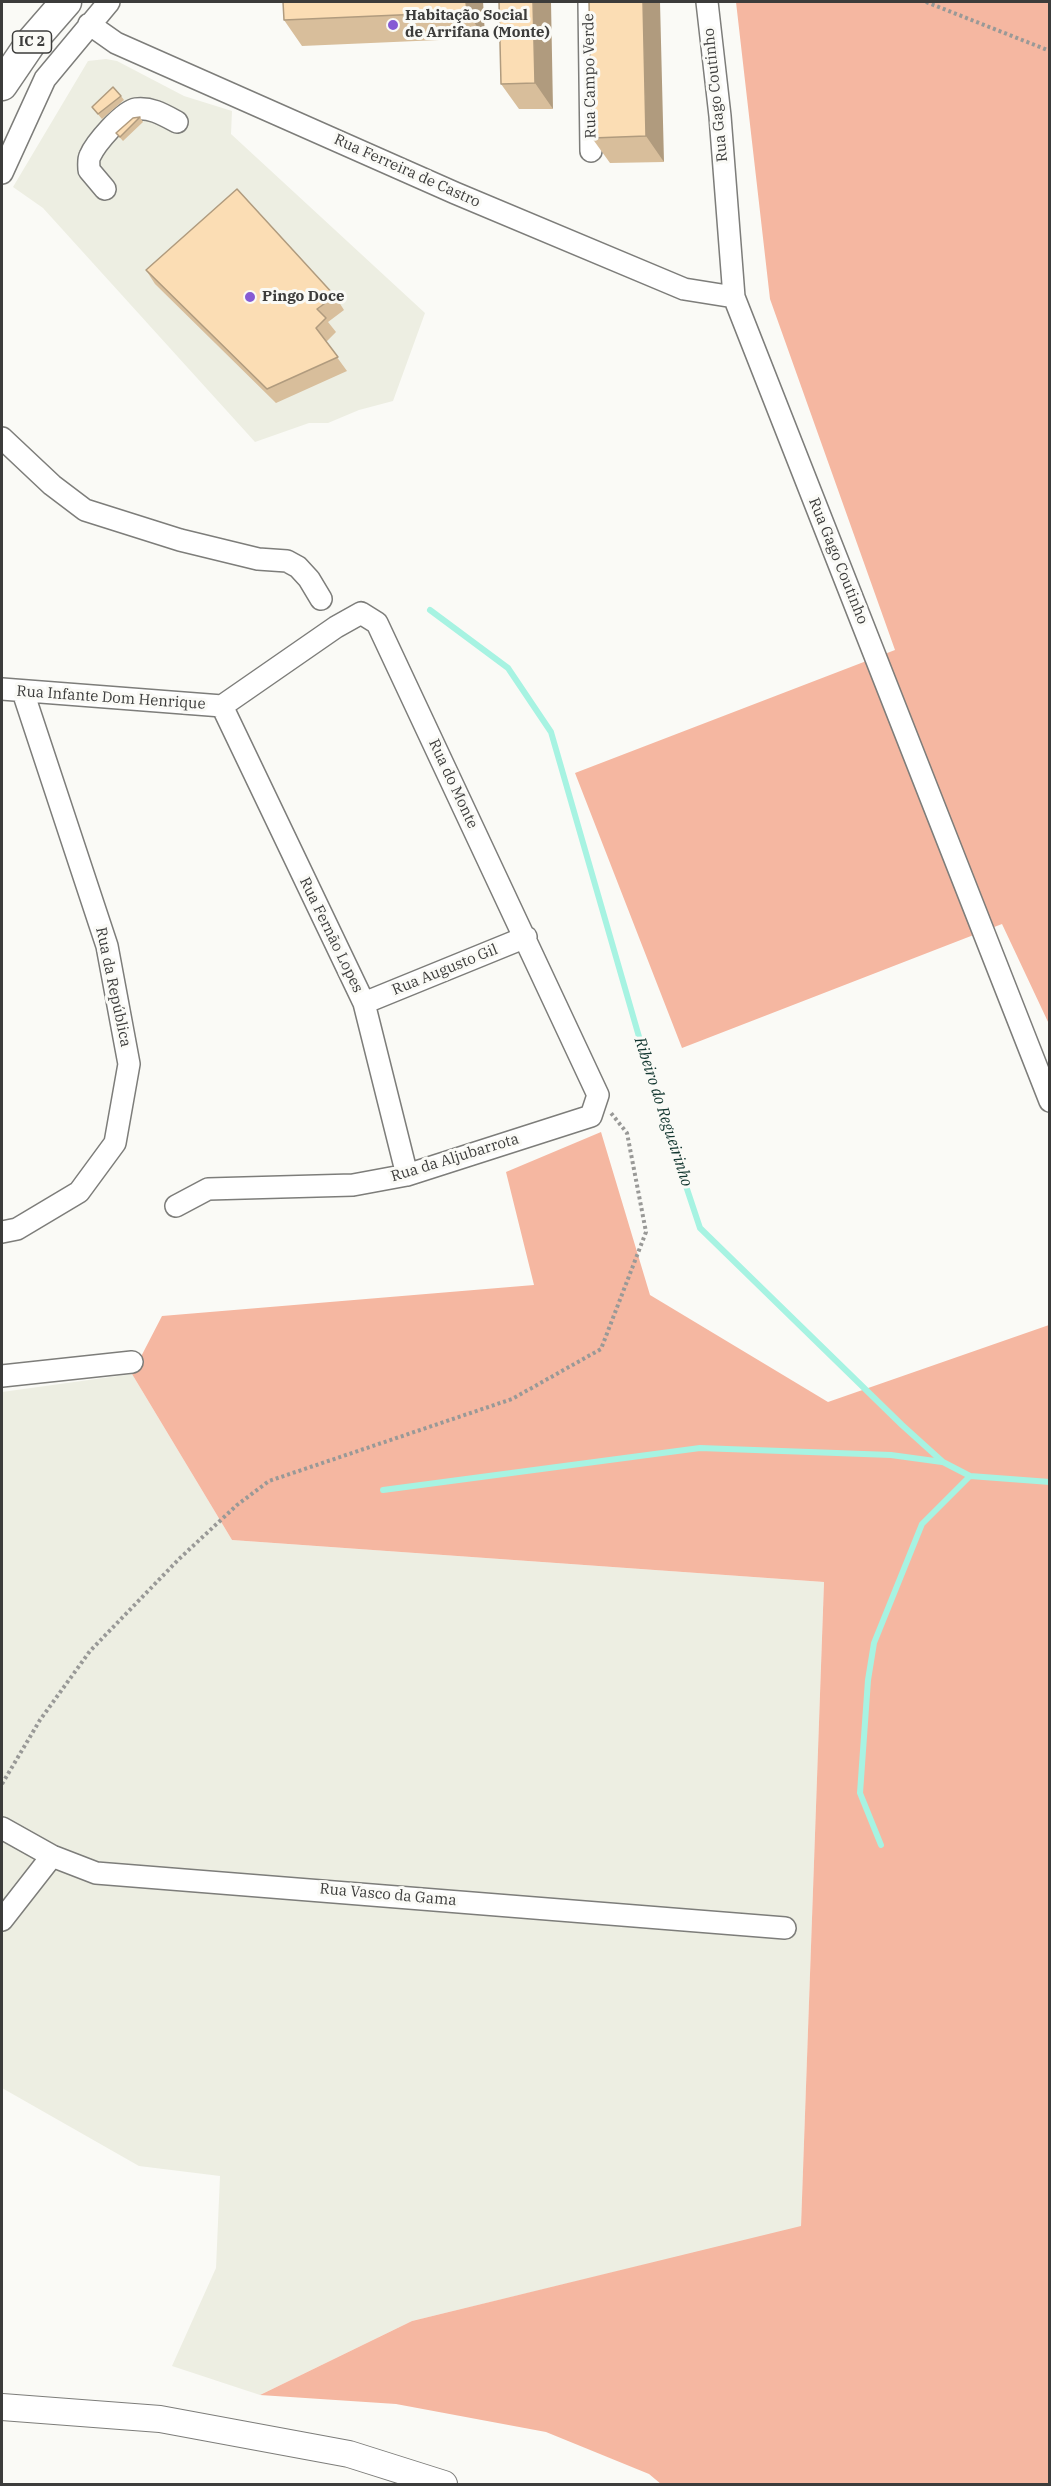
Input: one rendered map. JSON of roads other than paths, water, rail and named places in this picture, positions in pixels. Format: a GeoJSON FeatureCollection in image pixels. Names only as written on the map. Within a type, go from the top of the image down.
{"type":"FeatureCollection","features":[{"type":"Feature","properties":{"kind":"highway","name":"IC 2"},"geometry":{"type":"LineString","coordinates":[[2,59],[20,33],[47,2]]}},
{"type":"Feature","properties":{"kind":"highway","name":"IC 2"},"geometry":{"type":"LineString","coordinates":[[2,85],[32,42],[66,2]]}},
{"type":"Feature","properties":{"kind":"main road"},"geometry":{"type":"LineString","coordinates":[[2,2407],[160,2419],[349,2454],[444,2484]]}},
{"type":"Feature","properties":{"kind":"main road"},"geometry":{"type":"LineString","coordinates":[[2,2419],[158,2431],[343,2469],[386,2484]]}},
{"type":"Feature","properties":{"kind":"street"},"geometry":{"type":"LineString","coordinates":[[2,173],[45,79],[109,2]]}},
{"type":"Feature","properties":{"kind":"street","name":"Rua Campo Verde"},"geometry":{"type":"LineString","coordinates":[[589,2],[591,151]]}},
{"type":"Feature","properties":{"kind":"street","name":"Rua Gago Coutinho"},"geometry":{"type":"LineString","coordinates":[[707,2],[720,116],[734,297],[1046,1079],[1050,1101]]}},
{"type":"Feature","properties":{"kind":"street","name":"Rua Ferreira de Castro"},"geometry":{"type":"LineString","coordinates":[[89,24],[116,43],[455,193],[684,289],[734,297]]}},
{"type":"Feature","properties":{"kind":"street"},"geometry":{"type":"LineString","coordinates":[[105,189],[89,170],[89,158],[99,141],[127,113],[134,110],[158,111],[177,122]]}},
{"type":"Feature","properties":{"kind":"street"},"geometry":{"type":"LineString","coordinates":[[2,438],[52,485],[85,510],[180,540],[258,559],[287,561],[298,567],[309,579],[321,599]]}},
{"type":"Feature","properties":{"kind":"street","name":"Rua do Monte"},"geometry":{"type":"LineString","coordinates":[[222,706],[336,627],[361,613],[377,623],[598,1095],[591,1116]]}},
{"type":"Feature","properties":{"kind":"street","name":"Rua Infante Dom Henrique"},"geometry":{"type":"LineString","coordinates":[[2,689],[222,706]]}},
{"type":"Feature","properties":{"kind":"street","name":"Rua da República"},"geometry":{"type":"LineString","coordinates":[[2,1232],[18,1229],[79,1192],[115,1143],[129,1064],[107,946],[23,692]]}},
{"type":"Feature","properties":{"kind":"street","name":"Rua Fernão Lopes"},"geometry":{"type":"LineString","coordinates":[[222,706],[364,1003],[407,1175]]}},
{"type":"Feature","properties":{"kind":"street","name":"Rua Augusto Gil"},"geometry":{"type":"LineString","coordinates":[[364,1003],[526,937]]}},
{"type":"Feature","properties":{"kind":"street","name":"Rua da Aljubarrota"},"geometry":{"type":"LineString","coordinates":[[176,1206],[208,1190],[353,1185],[407,1175],[591,1116]]}},
{"type":"Feature","properties":{"kind":"street"},"geometry":{"type":"LineString","coordinates":[[2,1376],[132,1362]]}},
{"type":"Feature","properties":{"kind":"street","name":"Rua Vasco da Gama"},"geometry":{"type":"LineString","coordinates":[[2,1828],[52,1856],[96,1873],[785,1928]]}},
{"type":"Feature","properties":{"kind":"street"},"geometry":{"type":"LineString","coordinates":[[2,1920],[52,1856]]}},
{"type":"Feature","properties":{"kind":"waterway","name":"Ribeiro do Regueirinho"},"geometry":{"type":"LineString","coordinates":[[430,610],[508,668],[551,732],[657,1099],[700,1228],[943,1462],[970,1476],[1050,1482]]}},
{"type":"Feature","properties":{"kind":"waterway"},"geometry":{"type":"LineString","coordinates":[[383,1490],[700,1448],[891,1455],[942,1462]]}},
{"type":"Feature","properties":{"kind":"waterway"},"geometry":{"type":"LineString","coordinates":[[881,1845],[860,1793],[868,1680],[874,1643],[922,1524],[970,1476]]}},
{"type":"Feature","properties":{"kind":"place","name":"Habitação Social de Arrifana (Monte)"},"geometry":{"type":"Point","coordinates":[393,25]}},
{"type":"Feature","properties":{"kind":"place","name":"Pingo Doce"},"geometry":{"type":"Point","coordinates":[250,297]}}]}
